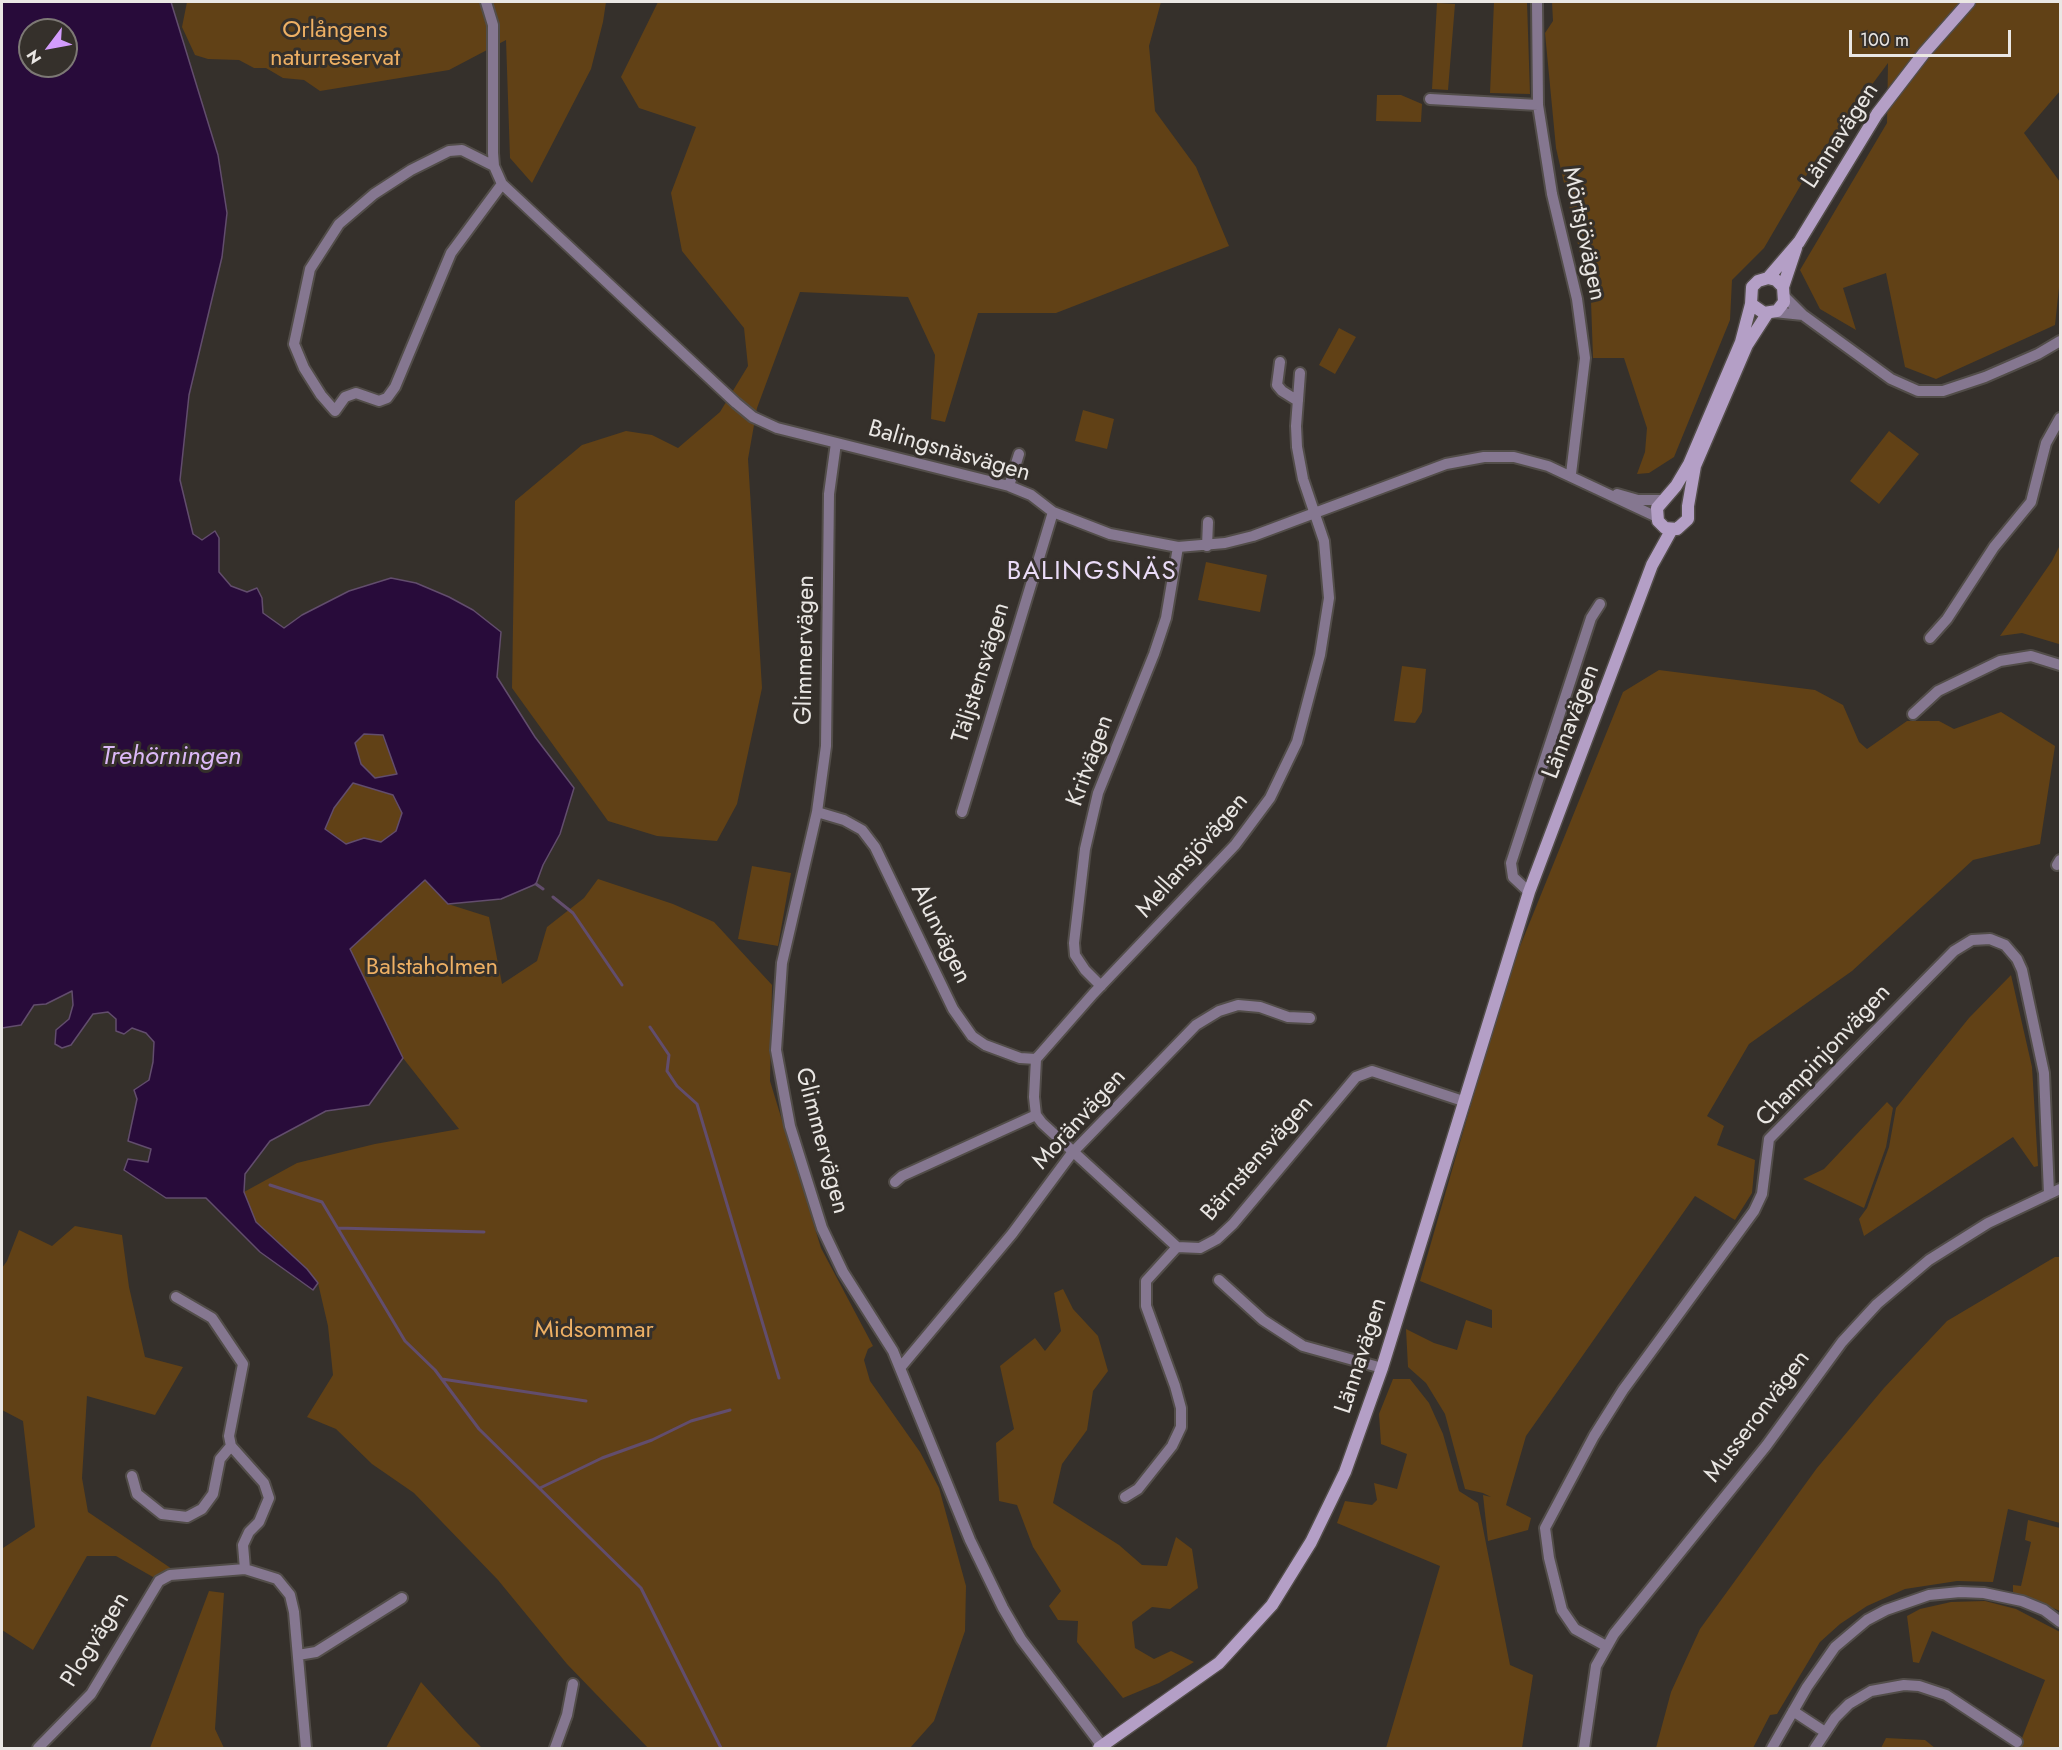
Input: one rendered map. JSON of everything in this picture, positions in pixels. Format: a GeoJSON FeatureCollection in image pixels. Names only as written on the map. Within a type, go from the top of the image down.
{"type":"FeatureCollection","features":[{"type":"Feature","properties":{"kind":"main road","name":"Lännavägen"},"geometry":{"type":"LineString","coordinates":[[1652,565],[1658,520],[1657,508],[1693,454],[1741,342],[1751,304],[1752,287],[1758,281],[1768,278],[1799,242],[1877,114],[1924,53],[1970,2]]}},
{"type":"Feature","properties":{"kind":"main road","name":"Lännavägen"},"geometry":{"type":"LineString","coordinates":[[1100,1747],[1219,1663],[1272,1605],[1311,1542],[1345,1472],[1382,1368],[1462,1101],[1529,892],[1652,565],[1672,529],[1686,523],[1695,466],[1747,345],[1770,313],[1782,306],[1799,242]]}},
{"type":"Feature","properties":{"kind":"main road"},"geometry":{"type":"LineString","coordinates":[[1768,278],[1776,280],[1784,292]]}},
{"type":"Feature","properties":{"kind":"main road"},"geometry":{"type":"LineString","coordinates":[[1751,304],[1770,313]]}},
{"type":"Feature","properties":{"kind":"main road"},"geometry":{"type":"LineString","coordinates":[[1664,499],[1678,497],[1688,506]]}},
{"type":"Feature","properties":{"kind":"main road"},"geometry":{"type":"LineString","coordinates":[[1658,520],[1672,529]]}},
{"type":"Feature","properties":{"kind":"street","name":"Balingsnäsvägen"},"geometry":{"type":"LineString","coordinates":[[486,2],[493,25],[491,129],[494,166],[502,184],[753,417],[777,428],[1009,486],[1031,495],[1053,512],[1110,534],[1178,547],[1207,546],[1253,536],[1446,464],[1469,458],[1514,457],[1570,474],[1658,520]]}},
{"type":"Feature","properties":{"kind":"street","name":"Mörtsjövägen"},"geometry":{"type":"LineString","coordinates":[[1537,2],[1538,105],[1552,194],[1575,289],[1585,358],[1570,474]]}},
{"type":"Feature","properties":{"kind":"street"},"geometry":{"type":"LineString","coordinates":[[1430,99],[1538,105]]}},
{"type":"Feature","properties":{"kind":"street"},"geometry":{"type":"LineString","coordinates":[[494,166],[462,150],[449,151],[411,170],[374,194],[339,224],[310,269],[294,344],[304,368],[321,395],[335,411],[345,397],[356,393],[379,401],[391,392],[451,253],[502,184]]}},
{"type":"Feature","properties":{"kind":"street"},"geometry":{"type":"LineString","coordinates":[[1784,292],[1803,315],[1896,382],[1910,389],[1926,392],[1943,391],[1985,377],[2038,354],[2061,341]]}},
{"type":"Feature","properties":{"kind":"street"},"geometry":{"type":"LineString","coordinates":[[1770,313],[1803,315]]}},
{"type":"Feature","properties":{"kind":"street"},"geometry":{"type":"LineString","coordinates":[[1280,362],[1277,385],[1281,391],[1298,401]]}},
{"type":"Feature","properties":{"kind":"street","name":"Mellansjövägen"},"geometry":{"type":"LineString","coordinates":[[1036,1059],[1101,986],[1242,837],[1270,798],[1293,750],[1320,655],[1329,598],[1327,554],[1299,460],[1296,426],[1300,373]]}},
{"type":"Feature","properties":{"kind":"street"},"geometry":{"type":"LineString","coordinates":[[1930,638],[1947,619],[1994,548],[2031,502],[2046,443],[2061,418]]}},
{"type":"Feature","properties":{"kind":"street","name":"Glimmervägen"},"geometry":{"type":"LineString","coordinates":[[836,443],[829,494],[826,746],[817,812],[782,963],[776,1050],[790,1126],[822,1228],[843,1272],[893,1351],[970,1540],[1003,1608],[1021,1639],[1100,1747]]}},
{"type":"Feature","properties":{"kind":"street"},"geometry":{"type":"LineString","coordinates":[[1009,486],[1019,454]]}},
{"type":"Feature","properties":{"kind":"street","name":"Balingsnäsvägen"},"geometry":{"type":"LineString","coordinates":[[1592,487],[1638,500],[1664,499]]}},
{"type":"Feature","properties":{"kind":"street","name":"Täljstensvägen"},"geometry":{"type":"LineString","coordinates":[[962,812],[1053,512]]}},
{"type":"Feature","properties":{"kind":"street"},"geometry":{"type":"LineString","coordinates":[[1207,546],[1208,522]]}},
{"type":"Feature","properties":{"kind":"street","name":"Kritvägen"},"geometry":{"type":"LineString","coordinates":[[1101,986],[1085,970],[1075,955],[1074,943],[1085,849],[1098,793],[1155,654],[1166,618],[1178,547]]}},
{"type":"Feature","properties":{"kind":"street","name":"Lännavägen"},"geometry":{"type":"LineString","coordinates":[[1529,892],[1513,877],[1511,863],[1591,618],[1600,604]]}},
{"type":"Feature","properties":{"kind":"street"},"geometry":{"type":"LineString","coordinates":[[1913,714],[1938,691],[2000,661],[2031,656],[2061,665]]}},
{"type":"Feature","properties":{"kind":"street","name":"Alunvägen"},"geometry":{"type":"LineString","coordinates":[[817,812],[844,820],[862,830],[875,847],[953,1009],[972,1036],[985,1045],[1020,1058],[1036,1059]]}},
{"type":"Feature","properties":{"kind":"street","name":"Champinjonvägen"},"geometry":{"type":"LineString","coordinates":[[1606,1647],[1575,1629],[1562,1610],[1545,1528],[1594,1436],[1623,1390],[1754,1211],[1762,1194],[1769,1139],[1954,951],[1972,940],[1990,939],[2005,945],[2017,959],[2022,970],[2044,1073],[2049,1194]]}},
{"type":"Feature","properties":{"kind":"street","name":"Moränvägen"},"geometry":{"type":"LineString","coordinates":[[900,1368],[1012,1234],[1072,1153],[1196,1025],[1228,1007],[1245,1005],[1276,1011],[1288,1017],[1310,1018]]}},
{"type":"Feature","properties":{"kind":"street"},"geometry":{"type":"LineString","coordinates":[[1036,1059],[1034,1082],[1036,1114],[1072,1153],[1177,1247],[1146,1281],[1146,1306],[1175,1386],[1181,1408],[1181,1427],[1172,1446],[1138,1489],[1125,1497]]}},
{"type":"Feature","properties":{"kind":"street","name":"Bärnstensvägen"},"geometry":{"type":"LineString","coordinates":[[1177,1247],[1200,1248],[1225,1231],[1356,1077],[1372,1071],[1462,1101]]}},
{"type":"Feature","properties":{"kind":"street"},"geometry":{"type":"LineString","coordinates":[[896,1182],[902,1176],[1036,1114]]}},
{"type":"Feature","properties":{"kind":"street","name":"Musseronvägen"},"geometry":{"type":"LineString","coordinates":[[1584,1749],[1596,1666],[1606,1647],[1666,1566],[1766,1446],[1842,1342],[1877,1304],[1929,1260],[1988,1223],[2061,1189]]}},
{"type":"Feature","properties":{"kind":"street"},"geometry":{"type":"LineString","coordinates":[[1219,1280],[1263,1320],[1303,1346],[1382,1368]]}},
{"type":"Feature","properties":{"kind":"street"},"geometry":{"type":"LineString","coordinates":[[176,1298],[212,1318],[243,1364],[229,1436],[231,1446],[264,1483],[269,1498],[259,1522],[249,1532],[243,1545],[245,1569],[277,1579],[290,1595],[306,1749]]}},
{"type":"Feature","properties":{"kind":"street"},"geometry":{"type":"LineString","coordinates":[[132,1476],[137,1494],[162,1514],[187,1517],[202,1509],[213,1494],[220,1459],[231,1446]]}},
{"type":"Feature","properties":{"kind":"street","name":"Plogvägen"},"geometry":{"type":"LineString","coordinates":[[38,1749],[91,1694],[150,1593],[163,1578],[245,1569]]}},
{"type":"Feature","properties":{"kind":"street"},"geometry":{"type":"LineString","coordinates":[[1772,1749],[1793,1711],[1835,1647],[1867,1620],[1914,1599],[1941,1593],[1984,1593],[2022,1601],[2044,1610],[2061,1622]]}},
{"type":"Feature","properties":{"kind":"street"},"geometry":{"type":"LineString","coordinates":[[298,1655],[316,1652],[402,1598]]}},
{"type":"Feature","properties":{"kind":"street"},"geometry":{"type":"LineString","coordinates":[[555,1749],[567,1715],[573,1684]]}},
{"type":"Feature","properties":{"kind":"street"},"geometry":{"type":"LineString","coordinates":[[1815,1749],[1842,1710],[1861,1696],[1881,1688],[1904,1685],[1919,1686],[1946,1695],[2017,1742]]}},
{"type":"Feature","properties":{"kind":"street"},"geometry":{"type":"LineString","coordinates":[[1793,1711],[1825,1732]]}},
{"type":"Feature","properties":{"kind":"green space","name":"Orlångens naturreservat"},"geometry":{"type":"Polygon","coordinates":[[[187,2],[606,2],[591,69],[532,183],[510,158],[506,40],[449,70],[320,91],[304,80],[283,78],[266,68],[254,68],[239,60],[208,59],[195,55],[182,27],[187,2]]]}},
{"type":"Feature","properties":{"kind":"green space"},"geometry":{"type":"Polygon","coordinates":[[[658,2],[1161,2],[1149,46],[1155,111],[1196,167],[1229,246],[1056,313],[978,313],[945,422],[931,419],[935,355],[908,297],[800,292],[757,408],[748,459],[762,688],[737,804],[717,841],[657,836],[608,821],[512,688],[515,501],[582,445],[626,431],[652,435],[678,448],[720,412],[748,366],[744,328],[682,251],[671,193],[696,127],[639,108],[621,77],[658,2]]]}},
{"type":"Feature","properties":{"kind":"green space"},"geometry":{"type":"Polygon","coordinates":[[[1494,2],[1527,2],[1530,94],[1490,93],[1494,2]]]}},
{"type":"Feature","properties":{"kind":"green space"},"geometry":{"type":"Polygon","coordinates":[[[1552,2],[2060,2],[2060,91],[2024,133],[2060,182],[2060,278],[2055,325],[1936,379],[1905,367],[1886,273],[1843,288],[1856,330],[1820,309],[1800,270],[1887,123],[1888,63],[1813,164],[1764,248],[1732,280],[1730,320],[1674,457],[1649,473],[1637,474],[1645,452],[1647,428],[1624,358],[1593,358],[1591,301],[1556,148],[1545,33],[1553,21],[1552,2]]]}},
{"type":"Feature","properties":{"kind":"green space"},"geometry":{"type":"Polygon","coordinates":[[[1437,3],[1455,4],[1448,90],[1432,89],[1437,3]]]}},
{"type":"Feature","properties":{"kind":"green space"},"geometry":{"type":"Polygon","coordinates":[[[1377,95],[1401,95],[1422,104],[1421,122],[1376,121],[1377,95]]]}},
{"type":"Feature","properties":{"kind":"green space"},"geometry":{"type":"Polygon","coordinates":[[[1339,328],[1356,337],[1335,374],[1319,365],[1339,328]]]}},
{"type":"Feature","properties":{"kind":"green space"},"geometry":{"type":"Polygon","coordinates":[[[1083,410],[1114,419],[1107,449],[1075,441],[1083,410]]]}},
{"type":"Feature","properties":{"kind":"green space"},"geometry":{"type":"Polygon","coordinates":[[[1889,431],[1919,454],[1879,504],[1850,481],[1889,431]]]}},
{"type":"Feature","properties":{"kind":"green space"},"geometry":{"type":"Polygon","coordinates":[[[2060,545],[2059,644],[2022,633],[2000,636],[2052,561],[2060,545]]]}},
{"type":"Feature","properties":{"kind":"green space"},"geometry":{"type":"Polygon","coordinates":[[[1206,562],[1267,575],[1260,612],[1198,600],[1206,562]]]}},
{"type":"Feature","properties":{"kind":"green space"},"geometry":{"type":"Polygon","coordinates":[[[1402,666],[1426,669],[1422,712],[1415,723],[1394,721],[1402,666]]]}},
{"type":"Feature","properties":{"kind":"green space"},"geometry":{"type":"Polygon","coordinates":[[[1659,670],[1815,690],[1843,705],[1859,742],[1867,749],[1907,721],[1939,721],[1954,729],[2001,712],[2055,746],[2040,844],[1973,860],[1852,971],[1749,1044],[1707,1116],[1724,1126],[1717,1145],[1755,1160],[1752,1193],[1735,1220],[1695,1196],[1526,1436],[1506,1505],[1531,1518],[1528,1530],[1488,1541],[1483,1495],[1491,1497],[1465,1489],[1445,1414],[1426,1383],[1408,1367],[1406,1329],[1434,1343],[1457,1350],[1466,1320],[1492,1328],[1492,1310],[1420,1281],[1508,976],[1623,692],[1659,670]]]}},
{"type":"Feature","properties":{"kind":"green space"},"geometry":{"type":"Polygon","coordinates":[[[364,734],[382,735],[398,774],[375,778],[361,764],[355,743],[364,734]]]}},
{"type":"Feature","properties":{"kind":"green space"},"geometry":{"type":"Polygon","coordinates":[[[353,783],[393,795],[402,813],[396,831],[381,842],[364,838],[346,844],[325,829],[334,808],[353,783]]]}},
{"type":"Feature","properties":{"kind":"green space"},"geometry":{"type":"Polygon","coordinates":[[[752,866],[791,873],[778,946],[738,939],[752,866]]]}},
{"type":"Feature","properties":{"kind":"green space","name":"Midsommar"},"geometry":{"type":"Polygon","coordinates":[[[598,879],[673,904],[714,922],[772,985],[770,1081],[821,1248],[873,1346],[868,1349],[864,1360],[870,1381],[920,1452],[939,1488],[966,1586],[965,1631],[934,1721],[910,1748],[648,1748],[567,1664],[498,1580],[414,1493],[372,1464],[336,1429],[307,1417],[333,1375],[328,1326],[318,1283],[307,1269],[256,1222],[244,1192],[297,1163],[375,1144],[459,1129],[403,1058],[350,949],[425,880],[448,904],[489,917],[502,984],[537,961],[547,927],[584,898],[598,879]]]}},
{"type":"Feature","properties":{"kind":"green space"},"geometry":{"type":"Polygon","coordinates":[[[2011,975],[2032,1067],[2038,1166],[2034,1167],[2013,1137],[1864,1236],[1859,1219],[1867,1208],[1889,1147],[1896,1108],[1969,1018],[2011,975]]]}},
{"type":"Feature","properties":{"kind":"green space"},"geometry":{"type":"Polygon","coordinates":[[[1887,1102],[1893,1108],[1886,1147],[1864,1208],[1803,1179],[1824,1169],[1887,1102]]]}},
{"type":"Feature","properties":{"kind":"green space"},"geometry":{"type":"Polygon","coordinates":[[[75,1226],[122,1235],[129,1287],[145,1357],[183,1367],[155,1415],[87,1396],[82,1478],[88,1512],[172,1569],[153,1577],[116,1556],[87,1556],[33,1650],[2,1630],[3,1548],[35,1527],[23,1421],[2,1410],[2,1268],[19,1230],[52,1246],[75,1226]]]}},
{"type":"Feature","properties":{"kind":"green space"},"geometry":{"type":"Polygon","coordinates":[[[2055,1257],[2060,1257],[2060,1523],[2008,1509],[1993,1582],[1957,1581],[1905,1589],[1867,1606],[1840,1624],[1820,1642],[1777,1714],[1770,1715],[1753,1748],[1656,1748],[1671,1692],[1700,1629],[1817,1468],[1884,1388],[1947,1321],[2055,1257]]]}},
{"type":"Feature","properties":{"kind":"green space"},"geometry":{"type":"Polygon","coordinates":[[[1063,1289],[1073,1309],[1098,1336],[1108,1371],[1093,1391],[1087,1430],[1062,1464],[1053,1503],[1119,1545],[1142,1565],[1167,1566],[1176,1537],[1192,1549],[1198,1588],[1170,1609],[1152,1607],[1132,1622],[1135,1648],[1154,1659],[1171,1651],[1194,1662],[1159,1683],[1123,1698],[1077,1642],[1078,1621],[1058,1620],[1049,1606],[1061,1591],[1033,1547],[1017,1505],[999,1501],[996,1443],[1014,1429],[1000,1366],[1035,1338],[1045,1351],[1061,1331],[1054,1293],[1063,1289]]]}},
{"type":"Feature","properties":{"kind":"green space"},"geometry":{"type":"Polygon","coordinates":[[[1393,1379],[1410,1379],[1429,1403],[1443,1434],[1459,1491],[1478,1503],[1510,1665],[1533,1675],[1522,1748],[1386,1748],[1440,1566],[1337,1523],[1345,1501],[1372,1505],[1377,1500],[1374,1483],[1397,1489],[1407,1454],[1381,1444],[1379,1414],[1393,1379]]]}},
{"type":"Feature","properties":{"kind":"green space"},"geometry":{"type":"Polygon","coordinates":[[[2028,1520],[2060,1528],[2060,1611],[2013,1592],[2013,1585],[2021,1586],[2031,1542],[2025,1540],[2028,1520]]]}},
{"type":"Feature","properties":{"kind":"green space"},"geometry":{"type":"Polygon","coordinates":[[[209,1591],[224,1593],[215,1729],[224,1748],[150,1748],[209,1591]]]}},
{"type":"Feature","properties":{"kind":"green space"},"geometry":{"type":"Polygon","coordinates":[[[1985,1601],[2016,1609],[2060,1632],[2059,1748],[2018,1748],[2045,1680],[1932,1631],[1919,1663],[1913,1662],[1907,1616],[1920,1609],[1951,1602],[1985,1601]]]}},
{"type":"Feature","properties":{"kind":"green space"},"geometry":{"type":"Polygon","coordinates":[[[421,1682],[465,1731],[482,1748],[386,1748],[421,1682]]]}},
{"type":"Feature","properties":{"kind":"green space"},"geometry":{"type":"Polygon","coordinates":[[[1886,1738],[1925,1740],[1935,1748],[1881,1748],[1886,1738]]]}},
{"type":"Feature","properties":{"kind":"water","name":"Trehörningen"},"geometry":{"type":"Polygon","coordinates":[[[2,2],[171,2],[218,155],[227,213],[222,257],[189,395],[180,480],[193,534],[202,540],[215,531],[219,538],[219,572],[231,586],[247,592],[257,588],[262,598],[263,613],[284,628],[302,615],[349,591],[391,578],[416,583],[473,610],[501,632],[497,677],[535,737],[574,788],[560,834],[543,865],[536,884],[501,899],[448,904],[425,880],[350,949],[403,1058],[369,1105],[326,1111],[270,1141],[245,1174],[244,1192],[256,1222],[307,1269],[318,1283],[313,1290],[260,1252],[206,1198],[166,1198],[124,1170],[128,1159],[148,1162],[151,1149],[128,1141],[137,1099],[134,1090],[149,1080],[153,1062],[154,1042],[146,1033],[132,1028],[124,1034],[116,1031],[116,1019],[108,1012],[93,1014],[71,1045],[62,1048],[55,1044],[56,1030],[69,1019],[73,1005],[72,991],[46,1004],[34,1005],[21,1025],[2,1028],[2,2]],[[364,734],[355,743],[361,764],[375,778],[397,774],[383,735],[364,734]],[[353,783],[334,808],[325,829],[346,844],[364,838],[381,842],[396,831],[402,813],[393,795],[353,783]]]}},
{"type":"Feature","properties":{"kind":"waterway"},"geometry":{"type":"LineString","coordinates":[[536,884],[543,889]]}},
{"type":"Feature","properties":{"kind":"waterway"},"geometry":{"type":"LineString","coordinates":[[553,897],[573,913],[622,985]]}},
{"type":"Feature","properties":{"kind":"waterway"},"geometry":{"type":"LineString","coordinates":[[650,1027],[669,1055],[667,1071],[677,1086],[697,1104],[779,1378]]}},
{"type":"Feature","properties":{"kind":"waterway"},"geometry":{"type":"LineString","coordinates":[[270,1185],[322,1202],[405,1341],[435,1370],[479,1429],[641,1588],[721,1748]]}},
{"type":"Feature","properties":{"kind":"waterway"},"geometry":{"type":"LineString","coordinates":[[338,1228],[484,1232]]}},
{"type":"Feature","properties":{"kind":"waterway"},"geometry":{"type":"LineString","coordinates":[[442,1379],[586,1401]]}},
{"type":"Feature","properties":{"kind":"waterway"},"geometry":{"type":"LineString","coordinates":[[540,1488],[602,1458],[652,1440],[691,1421],[730,1410]]}},
{"type":"Feature","properties":{"kind":"district","name":"BALINGSNÄS"},"geometry":{"type":"Point","coordinates":[1092,573]}},
{"type":"Feature","properties":{"kind":"park label","name":"Balstaholmen"},"geometry":{"type":"Point","coordinates":[432,968]}}]}
